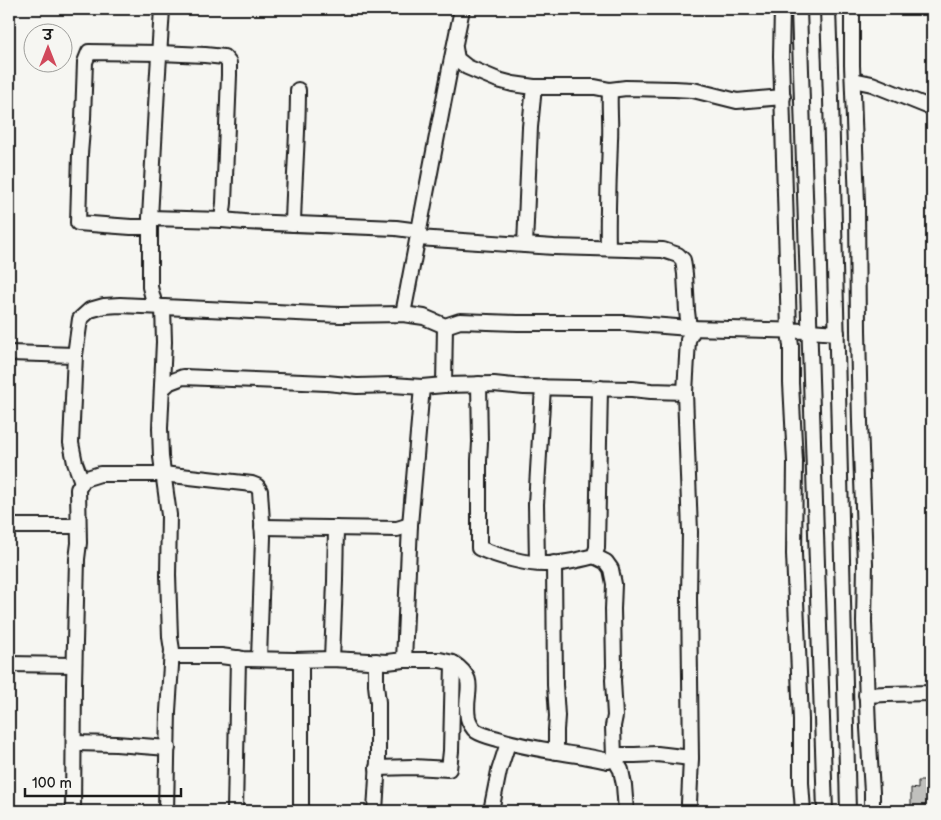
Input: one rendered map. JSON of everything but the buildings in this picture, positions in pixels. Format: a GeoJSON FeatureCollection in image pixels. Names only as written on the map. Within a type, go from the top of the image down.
{"type":"FeatureCollection","features":[{"type":"Feature","properties":{"kind":"street"},"geometry":{"type":"LineString","coordinates":[[162,9],[150,222],[150,287],[159,307],[164,342],[161,456],[169,515],[168,575],[172,656],[168,711],[166,811]]}},
{"type":"Feature","properties":{"kind":"street"},"geometry":{"type":"LineString","coordinates":[[403,314],[462,9]]}},
{"type":"Feature","properties":{"kind":"street"},"geometry":{"type":"LineString","coordinates":[[782,9],[789,331],[795,462],[794,554],[803,811]]}},
{"type":"Feature","properties":{"kind":"street"},"geometry":{"type":"LineString","coordinates":[[799,9],[825,811]]}},
{"type":"Feature","properties":{"kind":"street"},"geometry":{"type":"LineString","coordinates":[[828,9],[848,811]]}},
{"type":"Feature","properties":{"kind":"street"},"geometry":{"type":"LineString","coordinates":[[852,9],[862,504],[865,563],[864,622],[872,811]]}},
{"type":"Feature","properties":{"kind":"street"},"geometry":{"type":"LineString","coordinates":[[454,48],[457,60],[467,68],[498,80],[534,87],[595,87],[610,90],[626,88],[693,90],[737,100],[783,97]]}},
{"type":"Feature","properties":{"kind":"street"},"geometry":{"type":"LineString","coordinates":[[222,220],[229,64],[224,57],[160,52],[89,52],[85,62],[78,223],[131,227],[150,222],[222,220],[396,228],[418,235],[525,245],[663,250],[678,255],[683,260],[687,311],[692,328],[688,340],[685,392],[690,532],[688,598],[690,811]]}},
{"type":"Feature","properties":{"kind":"street"},"geometry":{"type":"LineString","coordinates":[[853,80],[872,84],[932,108]]}},
{"type":"Feature","properties":{"kind":"street"},"geometry":{"type":"LineString","coordinates":[[525,245],[530,127],[534,87]]}},
{"type":"Feature","properties":{"kind":"street"},"geometry":{"type":"LineString","coordinates":[[293,224],[298,90]]}},
{"type":"Feature","properties":{"kind":"street"},"geometry":{"type":"LineString","coordinates":[[608,248],[610,90]]}},
{"type":"Feature","properties":{"kind":"street"},"geometry":{"type":"LineString","coordinates":[[82,482],[75,463],[71,442],[75,355],[80,319],[90,310],[104,306],[120,305],[330,315],[403,314],[424,317],[445,326],[460,321],[518,324],[626,324],[837,333]]}},
{"type":"Feature","properties":{"kind":"street"},"geometry":{"type":"LineString","coordinates":[[444,385],[445,326]]}},
{"type":"Feature","properties":{"kind":"street"},"geometry":{"type":"LineString","coordinates":[[9,353],[75,355]]}},
{"type":"Feature","properties":{"kind":"street"},"geometry":{"type":"LineString","coordinates":[[162,389],[170,382],[182,376],[357,386],[393,385],[422,387],[479,384],[685,392]]}},
{"type":"Feature","properties":{"kind":"street"},"geometry":{"type":"LineString","coordinates":[[479,384],[479,548],[490,553],[547,564],[594,556],[606,562],[611,569],[614,584],[614,758],[621,770],[626,811]]}},
{"type":"Feature","properties":{"kind":"street"},"geometry":{"type":"LineString","coordinates":[[404,660],[410,525],[422,387]]}},
{"type":"Feature","properties":{"kind":"street"},"geometry":{"type":"LineString","coordinates":[[537,563],[536,504],[544,387]]}},
{"type":"Feature","properties":{"kind":"street"},"geometry":{"type":"LineString","coordinates":[[594,556],[597,548],[598,534],[600,388]]}},
{"type":"Feature","properties":{"kind":"street"},"geometry":{"type":"LineString","coordinates":[[73,811],[78,490],[84,478],[100,474],[163,474],[257,486],[260,491],[262,527],[259,659]]}},
{"type":"Feature","properties":{"kind":"street"},"geometry":{"type":"LineString","coordinates":[[262,527],[397,529],[410,525]]}},
{"type":"Feature","properties":{"kind":"street"},"geometry":{"type":"LineString","coordinates":[[9,526],[78,526]]}},
{"type":"Feature","properties":{"kind":"street"},"geometry":{"type":"LineString","coordinates":[[332,659],[336,528]]}},
{"type":"Feature","properties":{"kind":"street"},"geometry":{"type":"LineString","coordinates":[[554,563],[556,752]]}},
{"type":"Feature","properties":{"kind":"street"},"geometry":{"type":"LineString","coordinates":[[172,656],[221,656],[301,660],[440,660],[452,663],[465,673],[469,686],[468,720],[475,730],[484,735],[508,743],[608,761],[621,755],[657,754],[691,758]]}},
{"type":"Feature","properties":{"kind":"street"},"geometry":{"type":"LineString","coordinates":[[235,811],[238,658]]}},
{"type":"Feature","properties":{"kind":"street"},"geometry":{"type":"LineString","coordinates":[[301,660],[301,811]]}},
{"type":"Feature","properties":{"kind":"street"},"geometry":{"type":"LineString","coordinates":[[376,661],[378,702],[376,811]]}},
{"type":"Feature","properties":{"kind":"street"},"geometry":{"type":"LineString","coordinates":[[378,768],[449,769],[452,663]]}},
{"type":"Feature","properties":{"kind":"street"},"geometry":{"type":"LineString","coordinates":[[9,664],[74,665]]}},
{"type":"Feature","properties":{"kind":"street"},"geometry":{"type":"LineString","coordinates":[[866,695],[932,693]]}},
{"type":"Feature","properties":{"kind":"street"},"geometry":{"type":"LineString","coordinates":[[74,743],[168,748]]}},
{"type":"Feature","properties":{"kind":"street"},"geometry":{"type":"LineString","coordinates":[[491,811],[499,771],[508,743]]}}]}
